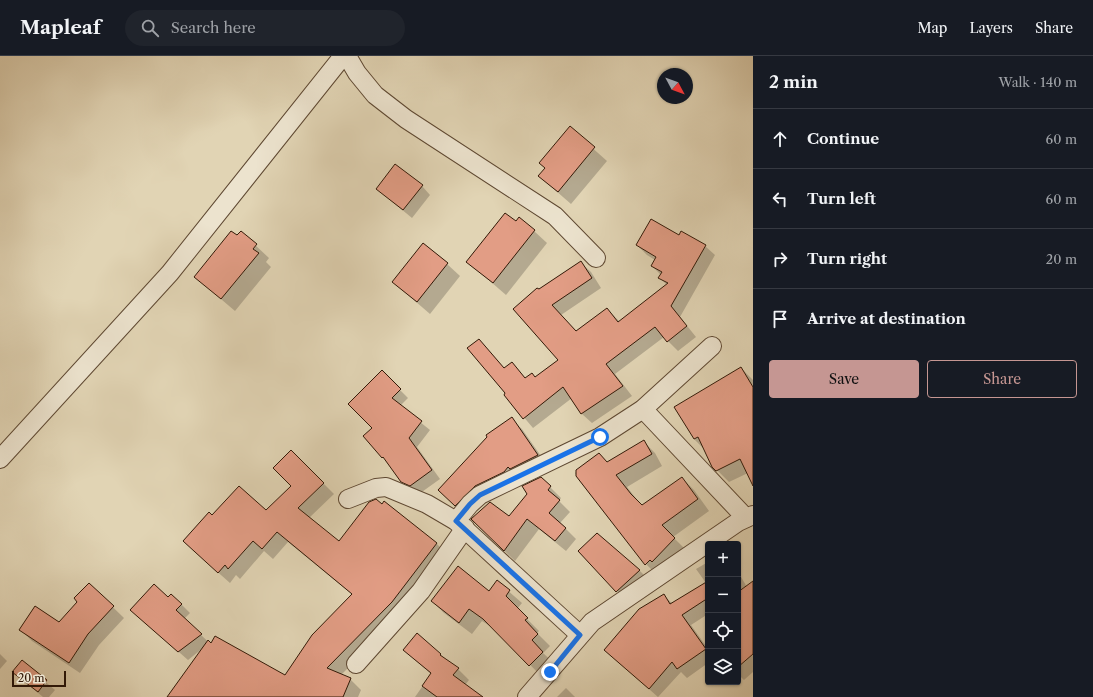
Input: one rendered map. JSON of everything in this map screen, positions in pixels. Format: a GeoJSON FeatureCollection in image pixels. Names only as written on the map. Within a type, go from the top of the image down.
{"type":"FeatureCollection","features":[{"type":"Feature","properties":{"kind":"street"},"geometry":{"type":"LineString","coordinates":[[0,459],[170,273],[343,56]]}},
{"type":"Feature","properties":{"kind":"street"},"geometry":{"type":"LineString","coordinates":[[347,56],[375,96],[555,216],[596,258]]}},
{"type":"Feature","properties":{"kind":"street"},"geometry":{"type":"LineString","coordinates":[[356,664],[421,591],[461,524],[470,504],[480,495],[600,437],[643,409],[712,346]]}},
{"type":"Feature","properties":{"kind":"street"},"geometry":{"type":"LineString","coordinates":[[527,697],[592,622],[749,517],[643,409]]}},
{"type":"Feature","properties":{"kind":"street"},"geometry":{"type":"LineString","coordinates":[[348,500],[376,488],[386,487],[427,504],[461,524],[580,635]]}},
{"type":"Feature","properties":{"kind":"building"},"geometry":{"type":"Polygon","coordinates":[[[570,126],[595,147],[558,192],[538,176],[545,168],[539,163],[570,126]]]}},
{"type":"Feature","properties":{"kind":"building"},"geometry":{"type":"Polygon","coordinates":[[[395,164],[423,185],[403,210],[376,189],[395,164]]]}},
{"type":"Feature","properties":{"kind":"building"},"geometry":{"type":"Polygon","coordinates":[[[505,213],[516,221],[519,217],[535,230],[493,283],[466,262],[505,213]]]}},
{"type":"Feature","properties":{"kind":"building"},"geometry":{"type":"Polygon","coordinates":[[[651,219],[679,235],[681,231],[706,245],[671,306],[687,326],[667,342],[655,327],[606,364],[623,386],[581,414],[563,387],[523,419],[504,395],[505,393],[467,348],[479,339],[504,368],[512,362],[525,378],[532,373],[535,377],[558,360],[513,309],[537,288],[539,289],[581,261],[592,278],[552,305],[576,331],[607,308],[618,322],[668,283],[658,278],[662,272],[651,266],[656,257],[636,245],[651,219]]]}},
{"type":"Feature","properties":{"kind":"building"},"geometry":{"type":"Polygon","coordinates":[[[231,231],[237,235],[241,231],[257,244],[253,249],[259,253],[221,299],[194,277],[231,231]]]}},
{"type":"Feature","properties":{"kind":"building"},"geometry":{"type":"Polygon","coordinates":[[[423,243],[448,263],[417,302],[392,282],[423,243]]]}},
{"type":"Feature","properties":{"kind":"building"},"geometry":{"type":"Polygon","coordinates":[[[741,367],[753,387],[753,486],[740,459],[716,471],[712,467],[698,437],[694,439],[674,407],[741,367]]]}},
{"type":"Feature","properties":{"kind":"building"},"geometry":{"type":"Polygon","coordinates":[[[382,370],[401,389],[392,398],[422,421],[409,438],[432,470],[410,486],[401,482],[383,457],[382,458],[363,436],[372,428],[348,404],[382,370]]]}},
{"type":"Feature","properties":{"kind":"building"},"geometry":{"type":"Polygon","coordinates":[[[512,417],[538,455],[510,469],[508,467],[504,472],[475,486],[455,506],[438,490],[487,437],[486,435],[512,417]]]}},
{"type":"Feature","properties":{"kind":"building"},"geometry":{"type":"Polygon","coordinates":[[[644,440],[652,454],[616,475],[631,494],[642,505],[682,477],[698,499],[662,525],[675,538],[652,562],[650,560],[645,565],[576,476],[576,470],[599,453],[607,462],[644,440]]]}},
{"type":"Feature","properties":{"kind":"building"},"geometry":{"type":"Polygon","coordinates":[[[291,450],[324,483],[298,508],[339,541],[369,502],[376,499],[382,504],[384,501],[437,543],[392,602],[327,668],[351,678],[343,697],[167,697],[208,640],[211,643],[215,636],[285,675],[312,635],[352,594],[277,532],[262,549],[253,541],[228,569],[225,565],[218,573],[183,541],[209,512],[212,515],[239,486],[266,510],[291,486],[273,468],[291,450]]]}},
{"type":"Feature","properties":{"kind":"building"},"geometry":{"type":"Polygon","coordinates":[[[541,477],[551,486],[548,490],[560,500],[549,513],[566,528],[555,541],[527,519],[504,551],[471,519],[490,502],[509,516],[527,494],[522,486],[541,477]]]}},
{"type":"Feature","properties":{"kind":"building"},"geometry":{"type":"Polygon","coordinates":[[[597,533],[640,570],[616,592],[578,551],[597,533]]]}},
{"type":"Feature","properties":{"kind":"building"},"geometry":{"type":"Polygon","coordinates":[[[458,566],[489,591],[497,580],[510,590],[506,596],[528,618],[525,620],[538,634],[532,640],[543,652],[529,666],[483,619],[469,609],[459,623],[431,601],[458,566]]]}},
{"type":"Feature","properties":{"kind":"building"},"geometry":{"type":"Polygon","coordinates":[[[753,581],[753,654],[741,664],[741,613],[741,590],[753,581]]]}},
{"type":"Feature","properties":{"kind":"building"},"geometry":{"type":"Polygon","coordinates":[[[89,583],[114,606],[88,634],[69,663],[19,630],[35,606],[59,622],[77,602],[74,598],[89,583]]]}},
{"type":"Feature","properties":{"kind":"building"},"geometry":{"type":"Polygon","coordinates":[[[705,583],[705,600],[682,615],[705,650],[677,669],[672,662],[649,689],[604,650],[639,609],[664,594],[670,604],[705,583]]]}},
{"type":"Feature","properties":{"kind":"building"},"geometry":{"type":"Polygon","coordinates":[[[154,584],[168,597],[171,594],[182,604],[176,610],[202,634],[178,652],[130,610],[154,584]]]}},
{"type":"Feature","properties":{"kind":"building"},"geometry":{"type":"Polygon","coordinates":[[[417,633],[441,654],[440,655],[459,668],[453,675],[483,697],[437,697],[422,686],[431,673],[403,650],[417,633]]]}},
{"type":"Feature","properties":{"kind":"building"},"geometry":{"type":"Polygon","coordinates":[[[22,660],[47,680],[38,692],[12,672],[22,660]]]}},
{"type":"Feature","properties":{"kind":"route"},"geometry":{"type":"LineString","coordinates":[[550,672],[580,635],[456,521],[470,504],[480,495],[600,437]]}}]}
